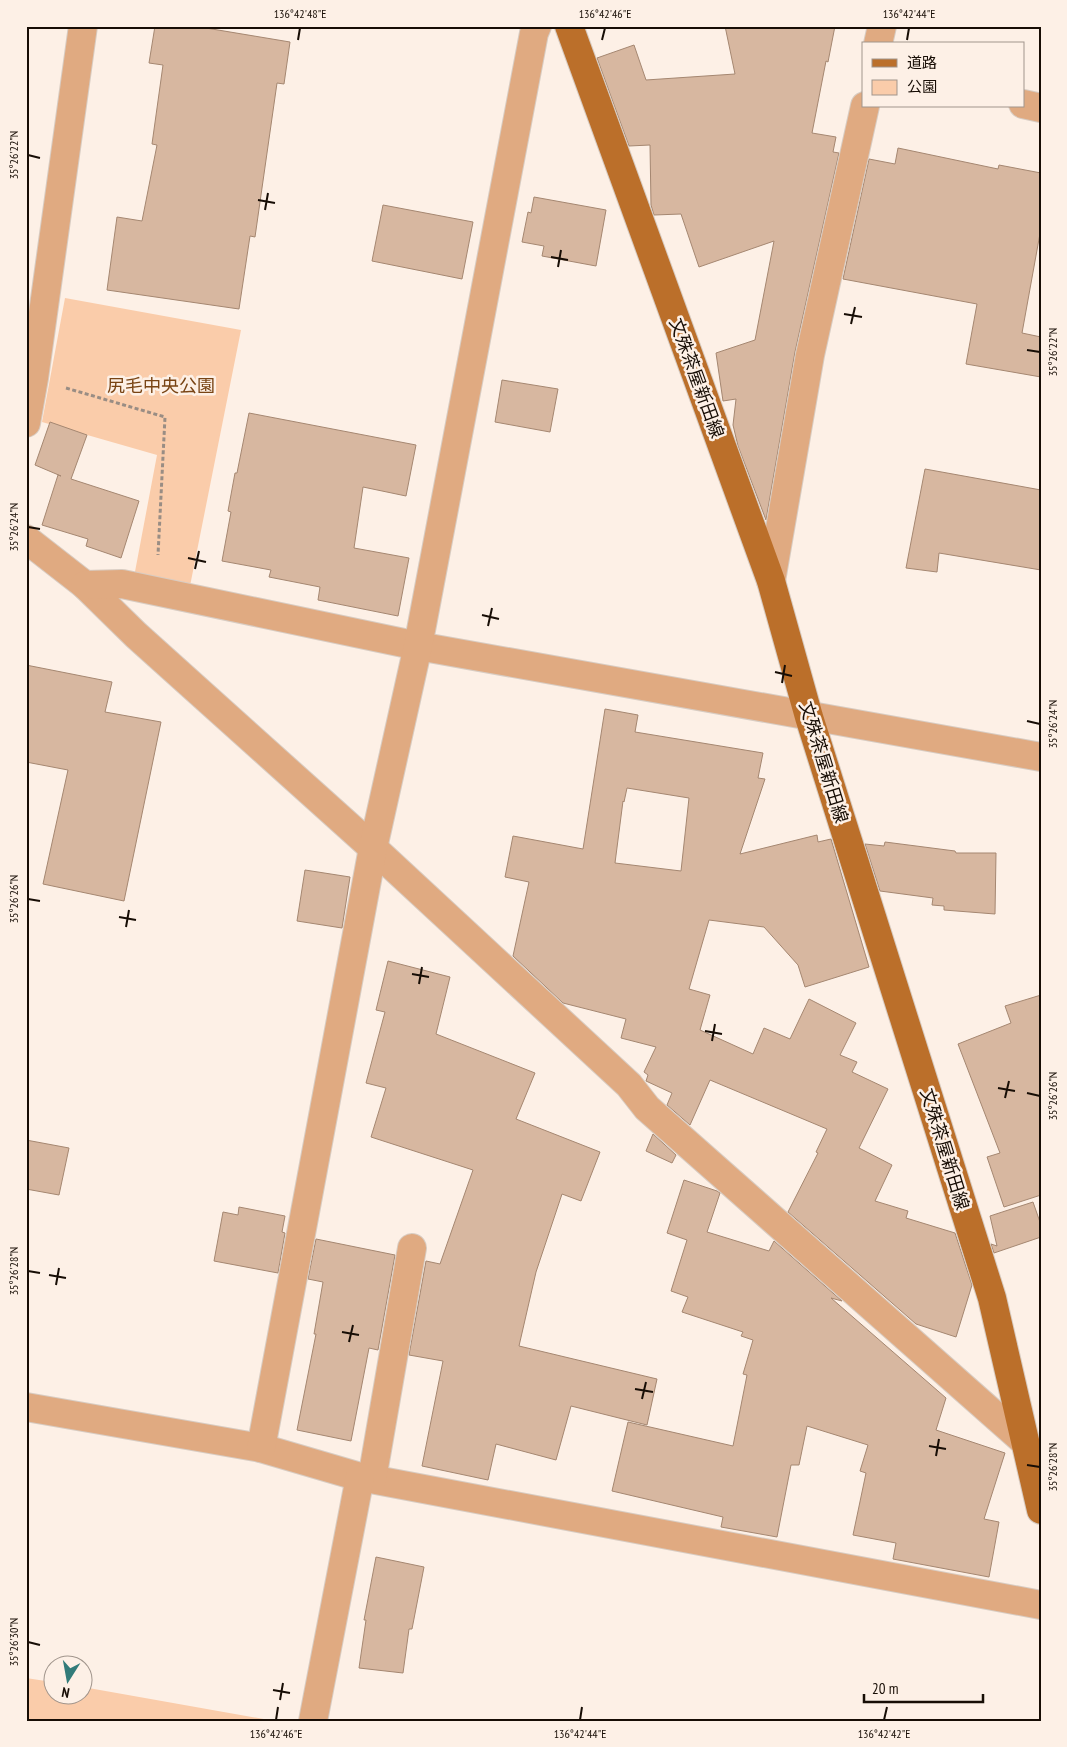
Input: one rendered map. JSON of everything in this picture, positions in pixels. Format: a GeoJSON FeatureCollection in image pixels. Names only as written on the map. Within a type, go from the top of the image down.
{"type":"FeatureCollection","features":[{"type":"Feature","properties":{"kind":"main road","name":"文殊茶屋新田線"},"geometry":{"type":"LineString","coordinates":[[569,26],[771,581],[809,716],[992,1298],[1041,1510]]}},
{"type":"Feature","properties":{"kind":"street"},"geometry":{"type":"LineString","coordinates":[[26,423],[34,378],[83,26]]}},
{"type":"Feature","properties":{"kind":"street"},"geometry":{"type":"LineString","coordinates":[[260,1448],[373,848],[418,646],[528,62],[534,33],[538,26]]}},
{"type":"Feature","properties":{"kind":"street"},"geometry":{"type":"LineString","coordinates":[[878,42],[882,26]]}},
{"type":"Feature","properties":{"kind":"street"},"geometry":{"type":"LineString","coordinates":[[1024,104],[1041,108]]}},
{"type":"Feature","properties":{"kind":"street"},"geometry":{"type":"LineString","coordinates":[[771,581],[810,355],[865,108]]}},
{"type":"Feature","properties":{"kind":"street"},"geometry":{"type":"LineString","coordinates":[[26,539],[86,585],[136,635],[373,848],[629,1085],[647,1108],[1025,1442]]}},
{"type":"Feature","properties":{"kind":"street"},"geometry":{"type":"LineString","coordinates":[[86,585],[122,584],[418,646],[1041,757]]}},
{"type":"Feature","properties":{"kind":"street"},"geometry":{"type":"LineString","coordinates":[[312,1721],[366,1478],[412,1248]]}},
{"type":"Feature","properties":{"kind":"street"},"geometry":{"type":"LineString","coordinates":[[26,1407],[260,1448],[366,1478],[1041,1605]]}},
{"type":"Feature","properties":{"kind":"path"},"geometry":{"type":"LineString","coordinates":[[34,378],[165,417],[156,591]]}},
{"type":"Feature","properties":{"kind":"green space","name":"尻毛中央公園"},"geometry":{"type":"Polygon","coordinates":[[[65,298],[241,330],[190,586],[134,577],[157,455],[42,422],[65,298]]]}},
{"type":"Feature","properties":{"kind":"green space"},"geometry":{"type":"Polygon","coordinates":[[[26,1678],[42,1680],[42,1704],[92,1704],[92,1689],[275,1721],[26,1721],[26,1678]]]}},
{"type":"Feature","properties":{"kind":"building"},"geometry":{"type":"Polygon","coordinates":[[[155,26],[194,26],[290,42],[284,84],[277,83],[255,237],[250,236],[239,309],[107,290],[117,217],[142,221],[157,145],[152,144],[163,65],[149,63],[155,26]]]}},
{"type":"Feature","properties":{"kind":"building"},"geometry":{"type":"Polygon","coordinates":[[[725,26],[835,26],[812,133],[836,137],[833,152],[839,153],[795,352],[766,520],[738,446],[733,425],[736,399],[723,401],[716,353],[755,340],[774,241],[699,267],[681,214],[654,215],[651,205],[650,145],[629,146],[597,58],[634,45],[646,80],[735,74],[725,26]]]}},
{"type":"Feature","properties":{"kind":"building"},"geometry":{"type":"Polygon","coordinates":[[[898,148],[998,169],[999,165],[1041,173],[1041,228],[1022,333],[1041,337],[1041,377],[966,364],[977,304],[843,279],[869,159],[895,164],[898,148]]]}},
{"type":"Feature","properties":{"kind":"building"},"geometry":{"type":"Polygon","coordinates":[[[534,197],[606,210],[596,266],[542,256],[544,246],[522,242],[528,212],[531,213],[534,197]]]}},
{"type":"Feature","properties":{"kind":"building"},"geometry":{"type":"Polygon","coordinates":[[[383,205],[473,222],[462,279],[372,261],[383,205]]]}},
{"type":"Feature","properties":{"kind":"building"},"geometry":{"type":"Polygon","coordinates":[[[502,380],[558,389],[550,432],[495,422],[502,380]]]}},
{"type":"Feature","properties":{"kind":"building"},"geometry":{"type":"Polygon","coordinates":[[[249,413],[416,445],[406,496],[363,487],[354,548],[409,558],[398,616],[318,600],[320,587],[269,577],[271,570],[222,561],[231,512],[228,511],[249,413]]]}},
{"type":"Feature","properties":{"kind":"building"},"geometry":{"type":"Polygon","coordinates":[[[50,422],[87,435],[71,479],[139,501],[121,558],[86,546],[88,539],[42,525],[58,475],[61,476],[35,465],[50,422]]]}},
{"type":"Feature","properties":{"kind":"building"},"geometry":{"type":"Polygon","coordinates":[[[925,469],[1041,490],[1041,570],[939,553],[937,572],[906,568],[925,469]]]}},
{"type":"Feature","properties":{"kind":"building"},"geometry":{"type":"Polygon","coordinates":[[[26,665],[112,682],[105,712],[161,722],[124,901],[43,884],[68,770],[26,762],[26,665]]]}},
{"type":"Feature","properties":{"kind":"building"},"geometry":{"type":"Polygon","coordinates":[[[605,709],[638,715],[635,732],[763,753],[758,778],[765,779],[740,854],[817,835],[818,842],[831,839],[869,967],[805,987],[798,965],[764,927],[709,920],[689,989],[710,995],[700,1030],[753,1054],[764,1028],[790,1039],[809,999],[856,1023],[840,1055],[857,1062],[852,1072],[888,1089],[859,1148],[892,1165],[875,1201],[908,1211],[906,1218],[955,1233],[972,1285],[956,1337],[916,1324],[788,1212],[818,1153],[816,1152],[827,1129],[710,1080],[690,1125],[667,1105],[672,1093],[646,1081],[648,1075],[644,1072],[656,1047],[621,1038],[626,1019],[563,1003],[513,956],[529,882],[505,877],[513,836],[583,849],[605,709]],[[627,788],[623,801],[615,863],[681,871],[689,798],[627,788]]]}},
{"type":"Feature","properties":{"kind":"building"},"geometry":{"type":"Polygon","coordinates":[[[885,842],[955,851],[956,853],[996,853],[995,914],[944,910],[944,906],[932,905],[933,898],[880,891],[865,844],[884,846],[885,842]]]}},
{"type":"Feature","properties":{"kind":"building"},"geometry":{"type":"Polygon","coordinates":[[[305,870],[350,877],[342,928],[297,921],[305,870]]]}},
{"type":"Feature","properties":{"kind":"building"},"geometry":{"type":"Polygon","coordinates":[[[388,961],[450,977],[436,1034],[535,1073],[516,1119],[600,1152],[581,1201],[562,1194],[536,1272],[519,1346],[657,1379],[647,1425],[571,1406],[556,1460],[496,1444],[488,1480],[422,1466],[443,1361],[409,1355],[426,1261],[440,1264],[473,1170],[371,1137],[386,1088],[366,1083],[385,1012],[376,1010],[388,961]]]}},
{"type":"Feature","properties":{"kind":"building"},"geometry":{"type":"Polygon","coordinates":[[[1041,995],[1041,1195],[1004,1207],[987,1157],[1000,1153],[958,1044],[1011,1023],[1005,1006],[1041,995]]]}},
{"type":"Feature","properties":{"kind":"building"},"geometry":{"type":"Polygon","coordinates":[[[653,1134],[676,1155],[672,1163],[646,1151],[653,1134]]]}},
{"type":"Feature","properties":{"kind":"building"},"geometry":{"type":"Polygon","coordinates":[[[26,1140],[69,1148],[59,1195],[26,1189],[26,1140]]]}},
{"type":"Feature","properties":{"kind":"building"},"geometry":{"type":"Polygon","coordinates":[[[684,1180],[720,1193],[707,1232],[769,1251],[774,1241],[842,1301],[831,1298],[946,1398],[936,1430],[1005,1453],[984,1519],[999,1522],[989,1577],[893,1559],[896,1543],[853,1535],[866,1473],[860,1471],[868,1445],[807,1426],[799,1465],[791,1465],[777,1537],[721,1527],[723,1517],[612,1491],[628,1422],[733,1446],[747,1375],[743,1374],[753,1340],[741,1336],[743,1332],[682,1312],[688,1297],[671,1291],[687,1240],[667,1233],[684,1180]]]}},
{"type":"Feature","properties":{"kind":"building"},"geometry":{"type":"Polygon","coordinates":[[[1033,1202],[1041,1225],[1041,1237],[994,1253],[991,1244],[997,1246],[990,1216],[1033,1202]]]}},
{"type":"Feature","properties":{"kind":"building"},"geometry":{"type":"Polygon","coordinates":[[[239,1207],[285,1216],[282,1232],[285,1233],[278,1273],[214,1261],[223,1212],[238,1215],[239,1207]]]}},
{"type":"Feature","properties":{"kind":"building"},"geometry":{"type":"Polygon","coordinates":[[[316,1239],[395,1255],[378,1350],[369,1348],[351,1441],[297,1430],[316,1334],[314,1334],[323,1282],[308,1279],[316,1239]]]}},
{"type":"Feature","properties":{"kind":"building"},"geometry":{"type":"Polygon","coordinates":[[[376,1557],[424,1567],[412,1629],[409,1629],[403,1673],[359,1668],[366,1620],[364,1620],[376,1557]]]}}]}
